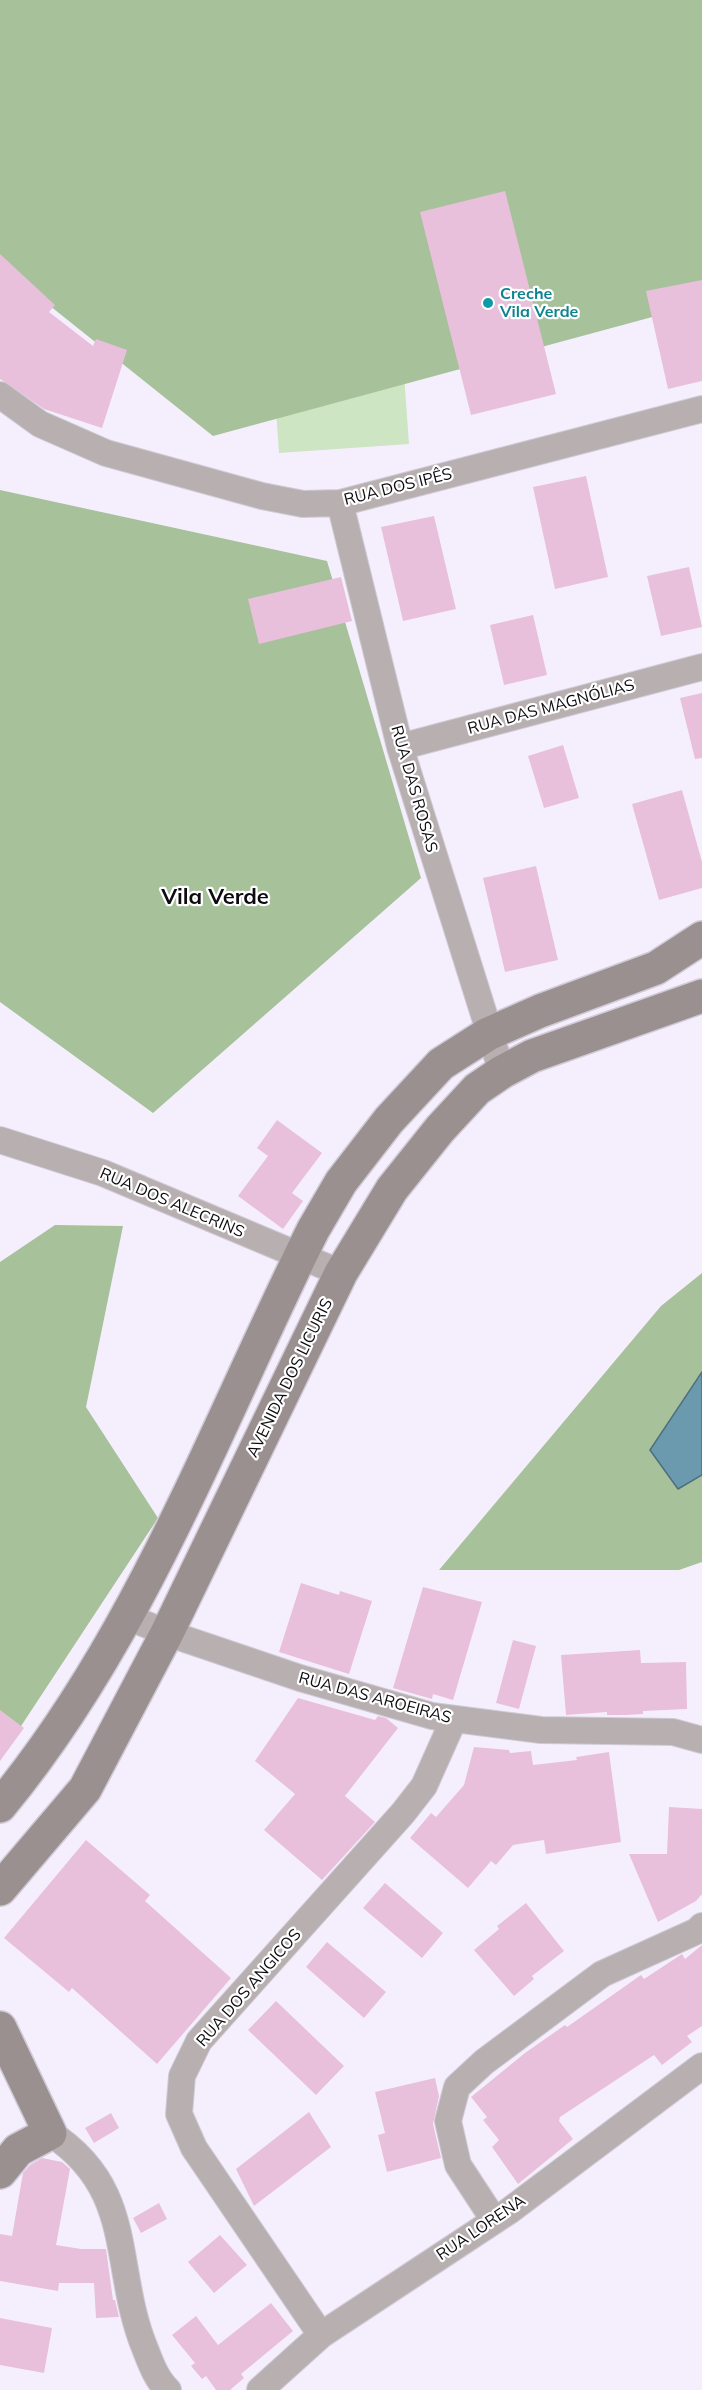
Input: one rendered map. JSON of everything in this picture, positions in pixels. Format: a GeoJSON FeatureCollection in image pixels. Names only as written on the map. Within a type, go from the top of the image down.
{"type":"FeatureCollection","features":[{"type":"Feature","properties":{"kind":"street","name":"RUA DOS IPÊS"},"geometry":{"type":"LineString","coordinates":[[0,396],[40,424],[106,453],[262,496],[303,504],[340,503],[702,409]]}},
{"type":"Feature","properties":{"kind":"street","name":"RUA DAS ROSAS"},"geometry":{"type":"LineString","coordinates":[[340,503],[400,747],[488,1034],[502,1072]]}},
{"type":"Feature","properties":{"kind":"street","name":"RUA DAS MAGNÓLIAS"},"geometry":{"type":"LineString","coordinates":[[400,747],[702,667]]}},
{"type":"Feature","properties":{"kind":"street"},"geometry":{"type":"LineString","coordinates":[[0,1806],[41,1757],[128,1617],[301,1256],[341,1182],[389,1120],[441,1064],[488,1034],[540,1011],[656,968],[702,938]]}},
{"type":"Feature","properties":{"kind":"street","name":"AVENIDA DOS LICURIS"},"geometry":{"type":"LineString","coordinates":[[0,1889],[85,1788],[167,1633],[341,1273],[392,1189],[477,1089],[502,1072],[532,1056],[702,996]]}},
{"type":"Feature","properties":{"kind":"street","name":"RUA DOS ALECRINS"},"geometry":{"type":"LineString","coordinates":[[0,1140],[103,1173],[341,1273]]}},
{"type":"Feature","properties":{"kind":"street","name":"RUA DAS AROEIRAS"},"geometry":{"type":"LineString","coordinates":[[128,1617],[167,1633],[300,1678],[432,1716],[541,1731],[673,1732],[702,1740]]}},
{"type":"Feature","properties":{"kind":"street","name":"RUA DOS ANGICOS"},"geometry":{"type":"LineString","coordinates":[[321,2335],[194,2148],[179,2114],[182,2076],[199,2041],[404,1813],[424,1786],[454,1719]]}},
{"type":"Feature","properties":{"kind":"street"},"geometry":{"type":"LineString","coordinates":[[494,2220],[458,2164],[448,2121],[458,2087],[493,2055],[602,1974],[697,1931],[702,1926]]}},
{"type":"Feature","properties":{"kind":"street"},"geometry":{"type":"LineString","coordinates":[[0,2028],[50,2133],[67,2144],[87,2163],[101,2183],[114,2212],[135,2326],[153,2367],[168,2390]]}},
{"type":"Feature","properties":{"kind":"street","name":"RUA LORENA"},"geometry":{"type":"LineString","coordinates":[[261,2390],[321,2335],[494,2220],[702,2066]]}},
{"type":"Feature","properties":{"kind":"street"},"geometry":{"type":"LineString","coordinates":[[0,2172],[18,2150],[50,2133]]}},
{"type":"Feature","properties":{"kind":"green space"},"geometry":{"type":"Polygon","coordinates":[[[0,0],[702,0],[702,290],[667,313],[213,436],[0,266],[0,0]]]}},
{"type":"Feature","properties":{"kind":"green space"},"geometry":{"type":"Polygon","coordinates":[[[395,248],[409,444],[279,453],[265,257],[395,248]]]}},
{"type":"Feature","properties":{"kind":"green space"},"geometry":{"type":"Polygon","coordinates":[[[0,490],[327,561],[421,878],[153,1113],[0,1002],[0,490]]]}},
{"type":"Feature","properties":{"kind":"green space"},"geometry":{"type":"Polygon","coordinates":[[[55,1225],[123,1226],[86,1407],[158,1518],[0,1758],[0,1262],[55,1225]]]}},
{"type":"Feature","properties":{"kind":"green space"},"geometry":{"type":"Polygon","coordinates":[[[702,1273],[702,1562],[679,1570],[439,1570],[661,1306],[702,1273]]]}},
{"type":"Feature","properties":{"kind":"water"},"geometry":{"type":"Polygon","coordinates":[[[702,1372],[702,1475],[678,1489],[650,1450],[702,1372]]]}},
{"type":"Feature","properties":{"kind":"building","name":"Creche Vila Verde"},"geometry":{"type":"Polygon","coordinates":[[[505,191],[556,394],[471,415],[420,212],[505,191]]]}},
{"type":"Feature","properties":{"kind":"building"},"geometry":{"type":"Polygon","coordinates":[[[0,254],[55,305],[49,312],[93,346],[96,339],[127,350],[102,428],[44,409],[0,379],[0,254]]]}},
{"type":"Feature","properties":{"kind":"building"},"geometry":{"type":"Polygon","coordinates":[[[702,280],[702,381],[668,389],[646,291],[702,280]]]}},
{"type":"Feature","properties":{"kind":"building"},"geometry":{"type":"Polygon","coordinates":[[[586,476],[608,577],[555,589],[533,487],[586,476]]]}},
{"type":"Feature","properties":{"kind":"building"},"geometry":{"type":"Polygon","coordinates":[[[434,516],[456,609],[403,621],[381,527],[434,516]]]}},
{"type":"Feature","properties":{"kind":"building"},"geometry":{"type":"Polygon","coordinates":[[[689,567],[702,627],[661,636],[647,576],[689,567]]]}},
{"type":"Feature","properties":{"kind":"building"},"geometry":{"type":"Polygon","coordinates":[[[341,577],[352,621],[259,644],[248,599],[341,577]]]}},
{"type":"Feature","properties":{"kind":"building"},"geometry":{"type":"Polygon","coordinates":[[[533,615],[547,675],[504,685],[490,625],[533,615]]]}},
{"type":"Feature","properties":{"kind":"building"},"geometry":{"type":"Polygon","coordinates":[[[702,693],[702,758],[695,759],[680,698],[702,693]]]}},
{"type":"Feature","properties":{"kind":"building"},"geometry":{"type":"Polygon","coordinates":[[[563,745],[579,798],[544,808],[528,756],[563,745]]]}},
{"type":"Feature","properties":{"kind":"building"},"geometry":{"type":"Polygon","coordinates":[[[682,790],[702,862],[702,888],[659,900],[632,804],[682,790]]]}},
{"type":"Feature","properties":{"kind":"building"},"geometry":{"type":"Polygon","coordinates":[[[536,866],[558,960],[505,972],[483,878],[536,866]]]}},
{"type":"Feature","properties":{"kind":"building"},"geometry":{"type":"Polygon","coordinates":[[[277,1120],[322,1153],[292,1193],[303,1201],[283,1229],[238,1196],[268,1156],[257,1148],[277,1120]]]}},
{"type":"Feature","properties":{"kind":"building"},"geometry":{"type":"Polygon","coordinates":[[[301,1583],[339,1595],[340,1591],[372,1601],[349,1674],[279,1652],[301,1583]]]}},
{"type":"Feature","properties":{"kind":"building"},"geometry":{"type":"Polygon","coordinates":[[[423,1587],[482,1602],[453,1700],[433,1694],[432,1699],[393,1688],[423,1587]]]}},
{"type":"Feature","properties":{"kind":"building"},"geometry":{"type":"Polygon","coordinates":[[[513,1640],[536,1646],[519,1709],[496,1703],[513,1640]]]}},
{"type":"Feature","properties":{"kind":"building"},"geometry":{"type":"Polygon","coordinates":[[[640,1650],[641,1663],[686,1662],[687,1709],[643,1711],[643,1714],[626,1715],[607,1715],[607,1712],[566,1715],[561,1655],[640,1650]]]}},
{"type":"Feature","properties":{"kind":"building"},"geometry":{"type":"Polygon","coordinates":[[[298,1698],[375,1720],[378,1716],[386,1718],[398,1728],[345,1796],[375,1822],[322,1880],[264,1830],[295,1794],[255,1761],[298,1698]]]}},
{"type":"Feature","properties":{"kind":"building"},"geometry":{"type":"Polygon","coordinates":[[[0,1710],[24,1728],[0,1761],[0,1710]]]}},
{"type":"Feature","properties":{"kind":"building"},"geometry":{"type":"Polygon","coordinates":[[[474,1747],[509,1750],[510,1753],[531,1751],[533,1765],[577,1760],[576,1757],[609,1752],[621,1842],[546,1854],[544,1840],[513,1845],[496,1865],[491,1861],[468,1888],[410,1838],[431,1813],[436,1817],[464,1785],[474,1747]]]}},
{"type":"Feature","properties":{"kind":"building"},"geometry":{"type":"Polygon","coordinates":[[[669,1807],[702,1809],[702,1894],[696,1901],[658,1922],[629,1854],[667,1854],[669,1807]]]}},
{"type":"Feature","properties":{"kind":"building"},"geometry":{"type":"Polygon","coordinates":[[[86,1840],[150,1895],[145,1901],[231,1978],[157,2064],[72,1988],[69,1992],[4,1938],[86,1840]]]}},
{"type":"Feature","properties":{"kind":"building"},"geometry":{"type":"Polygon","coordinates":[[[385,1883],[443,1933],[422,1958],[363,1908],[385,1883]]]}},
{"type":"Feature","properties":{"kind":"building"},"geometry":{"type":"Polygon","coordinates":[[[526,1903],[564,1951],[532,1976],[534,1979],[514,1996],[474,1950],[499,1929],[497,1926],[526,1903]]]}},
{"type":"Feature","properties":{"kind":"building"},"geometry":{"type":"Polygon","coordinates":[[[327,1942],[386,1992],[364,2018],[306,1967],[327,1942]]]}},
{"type":"Feature","properties":{"kind":"building"},"geometry":{"type":"Polygon","coordinates":[[[702,1945],[702,2026],[687,2036],[692,2042],[662,2065],[654,2055],[560,2117],[559,2121],[573,2139],[518,2184],[492,2147],[499,2140],[483,2120],[487,2117],[471,2097],[525,2053],[565,2025],[567,2027],[641,1975],[644,1979],[682,1954],[685,1959],[702,1945]]]}},
{"type":"Feature","properties":{"kind":"building"},"geometry":{"type":"Polygon","coordinates":[[[276,2001],[344,2066],[316,2095],[248,2030],[276,2001]]]}},
{"type":"Feature","properties":{"kind":"building"},"geometry":{"type":"Polygon","coordinates":[[[435,2078],[439,2096],[433,2124],[441,2158],[387,2172],[378,2135],[385,2133],[375,2092],[435,2078]]]}},
{"type":"Feature","properties":{"kind":"building"},"geometry":{"type":"Polygon","coordinates":[[[309,2112],[331,2147],[254,2206],[236,2169],[309,2112]]]}},
{"type":"Feature","properties":{"kind":"building"},"geometry":{"type":"Polygon","coordinates":[[[111,2113],[119,2128],[94,2143],[85,2128],[111,2113]]]}},
{"type":"Feature","properties":{"kind":"building"},"geometry":{"type":"Polygon","coordinates":[[[42,2158],[62,2162],[70,2169],[56,2245],[81,2249],[106,2249],[113,2300],[115,2300],[119,2317],[96,2318],[94,2283],[59,2283],[58,2291],[0,2281],[0,2234],[12,2236],[23,2173],[30,2165],[42,2158]]]}},
{"type":"Feature","properties":{"kind":"building"},"geometry":{"type":"Polygon","coordinates":[[[159,2203],[167,2219],[141,2233],[133,2218],[159,2203]]]}},
{"type":"Feature","properties":{"kind":"building"},"geometry":{"type":"Polygon","coordinates":[[[220,2235],[247,2265],[214,2293],[188,2262],[220,2235]]]}},
{"type":"Feature","properties":{"kind":"building"},"geometry":{"type":"Polygon","coordinates":[[[271,2303],[293,2331],[241,2374],[244,2378],[230,2390],[216,2390],[206,2376],[202,2379],[191,2366],[195,2363],[172,2335],[196,2316],[218,2345],[271,2303]]]}},
{"type":"Feature","properties":{"kind":"building"},"geometry":{"type":"Polygon","coordinates":[[[0,2318],[52,2328],[44,2373],[0,2365],[0,2318]]]}},
{"type":"Feature","properties":{"kind":"place","name":"Creche Vila Verde"},"geometry":{"type":"Point","coordinates":[488,303]}},
{"type":"Feature","properties":{"kind":"district","name":"Vila Verde"},"geometry":{"type":"Point","coordinates":[215,897]}}]}
